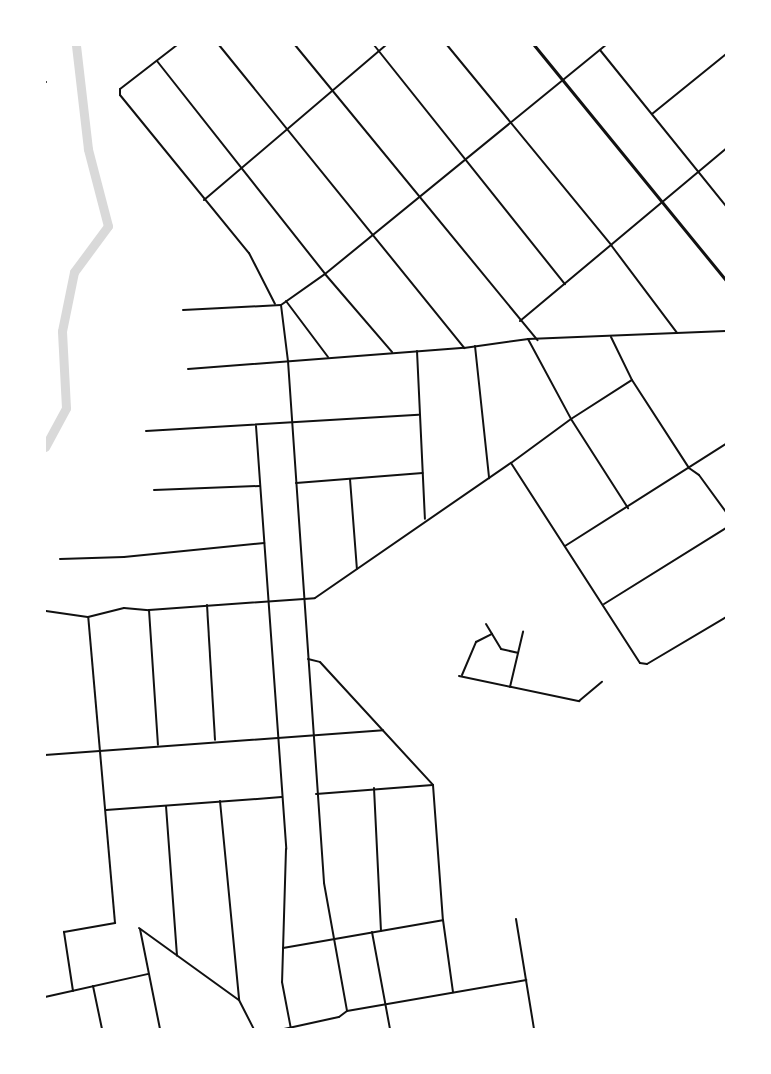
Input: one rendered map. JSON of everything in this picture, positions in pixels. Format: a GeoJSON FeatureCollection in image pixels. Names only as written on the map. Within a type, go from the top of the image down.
{"type":"FeatureCollection","features":[{"type":"Feature","properties":{"kind":"street"},"geometry":{"type":"LineString","coordinates":[[177,45],[120,89],[120,95],[249,253],[275,304]]}},
{"type":"Feature","properties":{"kind":"street"},"geometry":{"type":"LineString","coordinates":[[219,45],[464,348]]}},
{"type":"Feature","properties":{"kind":"street"},"geometry":{"type":"LineString","coordinates":[[295,45],[332,93],[421,196],[537,340]]}},
{"type":"Feature","properties":{"kind":"street"},"geometry":{"type":"LineString","coordinates":[[374,45],[565,284]]}},
{"type":"Feature","properties":{"kind":"street"},"geometry":{"type":"LineString","coordinates":[[204,200],[386,45]]}},
{"type":"Feature","properties":{"kind":"street"},"geometry":{"type":"LineString","coordinates":[[447,45],[611,245],[677,333]]}},
{"type":"Feature","properties":{"kind":"street"},"geometry":{"type":"LineString","coordinates":[[534,45],[726,280]]}},
{"type":"Feature","properties":{"kind":"street"},"geometry":{"type":"LineString","coordinates":[[183,310],[281,305],[325,274],[606,45]]}},
{"type":"Feature","properties":{"kind":"street"},"geometry":{"type":"LineString","coordinates":[[600,50],[726,206]]}},
{"type":"Feature","properties":{"kind":"street"},"geometry":{"type":"LineString","coordinates":[[652,114],[726,54]]}},
{"type":"Feature","properties":{"kind":"street"},"geometry":{"type":"LineString","coordinates":[[157,61],[325,274],[392,352]]}},
{"type":"Feature","properties":{"kind":"street"},"geometry":{"type":"LineString","coordinates":[[520,321],[726,149]]}},
{"type":"Feature","properties":{"kind":"street"},"geometry":{"type":"LineString","coordinates":[[286,301],[329,358]]}},
{"type":"Feature","properties":{"kind":"street"},"geometry":{"type":"LineString","coordinates":[[281,305],[288,361],[302,598],[324,883],[347,1011]]}},
{"type":"Feature","properties":{"kind":"street"},"geometry":{"type":"LineString","coordinates":[[188,369],[464,348],[528,339],[726,331]]}},
{"type":"Feature","properties":{"kind":"street"},"geometry":{"type":"LineString","coordinates":[[610,336],[632,380],[689,468],[699,475],[726,512]]}},
{"type":"Feature","properties":{"kind":"street"},"geometry":{"type":"LineString","coordinates":[[528,339],[571,419],[628,508]]}},
{"type":"Feature","properties":{"kind":"street"},"geometry":{"type":"LineString","coordinates":[[476,346],[489,478]]}},
{"type":"Feature","properties":{"kind":"street"},"geometry":{"type":"LineString","coordinates":[[417,351],[425,520]]}},
{"type":"Feature","properties":{"kind":"street"},"geometry":{"type":"LineString","coordinates":[[46,611],[88,616],[124,608],[149,610],[315,598],[571,419],[632,380]]}},
{"type":"Feature","properties":{"kind":"street"},"geometry":{"type":"LineString","coordinates":[[146,431],[419,415]]}},
{"type":"Feature","properties":{"kind":"street"},"geometry":{"type":"LineString","coordinates":[[256,426],[286,849],[282,982],[291,1028]]}},
{"type":"Feature","properties":{"kind":"street"},"geometry":{"type":"LineString","coordinates":[[565,546],[726,444]]}},
{"type":"Feature","properties":{"kind":"street"},"geometry":{"type":"LineString","coordinates":[[511,463],[642,664],[726,617]]}},
{"type":"Feature","properties":{"kind":"street"},"geometry":{"type":"LineString","coordinates":[[296,483],[423,473]]}},
{"type":"Feature","properties":{"kind":"street"},"geometry":{"type":"LineString","coordinates":[[350,479],[357,570]]}},
{"type":"Feature","properties":{"kind":"street"},"geometry":{"type":"LineString","coordinates":[[154,490],[260,486]]}},
{"type":"Feature","properties":{"kind":"street"},"geometry":{"type":"LineString","coordinates":[[604,604],[726,528]]}},
{"type":"Feature","properties":{"kind":"street"},"geometry":{"type":"LineString","coordinates":[[60,559],[124,557],[264,543]]}},
{"type":"Feature","properties":{"kind":"street"},"geometry":{"type":"LineString","coordinates":[[207,605],[215,741]]}},
{"type":"Feature","properties":{"kind":"street"},"geometry":{"type":"LineString","coordinates":[[149,610],[158,746]]}},
{"type":"Feature","properties":{"kind":"street"},"geometry":{"type":"LineString","coordinates":[[73,991],[64,932],[115,923],[102,751],[88,616]]}},
{"type":"Feature","properties":{"kind":"street"},"geometry":{"type":"LineString","coordinates":[[486,624],[501,649],[518,652]]}},
{"type":"Feature","properties":{"kind":"street"},"geometry":{"type":"LineString","coordinates":[[510,687],[523,632]]}},
{"type":"Feature","properties":{"kind":"street"},"geometry":{"type":"LineString","coordinates":[[492,634],[476,642],[460,676],[579,701],[602,682]]}},
{"type":"Feature","properties":{"kind":"street"},"geometry":{"type":"LineString","coordinates":[[308,659],[320,662],[433,785],[443,920],[453,992]]}},
{"type":"Feature","properties":{"kind":"street"},"geometry":{"type":"LineString","coordinates":[[45,755],[383,730]]}},
{"type":"Feature","properties":{"kind":"street"},"geometry":{"type":"LineString","coordinates":[[316,794],[433,785]]}},
{"type":"Feature","properties":{"kind":"street"},"geometry":{"type":"LineString","coordinates":[[374,788],[381,931]]}},
{"type":"Feature","properties":{"kind":"street"},"geometry":{"type":"LineString","coordinates":[[105,810],[282,796]]}},
{"type":"Feature","properties":{"kind":"street"},"geometry":{"type":"LineString","coordinates":[[220,801],[239,1000],[254,1029]]}},
{"type":"Feature","properties":{"kind":"street"},"geometry":{"type":"LineString","coordinates":[[166,806],[177,956]]}},
{"type":"Feature","properties":{"kind":"street"},"geometry":{"type":"LineString","coordinates":[[516,919],[534,1029]]}},
{"type":"Feature","properties":{"kind":"street"},"geometry":{"type":"LineString","coordinates":[[282,948],[443,920]]}},
{"type":"Feature","properties":{"kind":"street"},"geometry":{"type":"LineString","coordinates":[[160,1029],[140,928],[239,1000]]}},
{"type":"Feature","properties":{"kind":"street"},"geometry":{"type":"LineString","coordinates":[[372,932],[390,1029]]}},
{"type":"Feature","properties":{"kind":"street"},"geometry":{"type":"LineString","coordinates":[[45,997],[148,974]]}},
{"type":"Feature","properties":{"kind":"street"},"geometry":{"type":"LineString","coordinates":[[284,1029],[339,1017],[347,1011],[386,1003],[526,980]]}},
{"type":"Feature","properties":{"kind":"street"},"geometry":{"type":"LineString","coordinates":[[93,986],[102,1029]]}},
{"type":"Feature","properties":{"kind":"waterway"},"geometry":{"type":"LineString","coordinates":[[45,447],[66,408],[62,331],[74,272],[108,226],[88,149],[76,45]]}}]}
